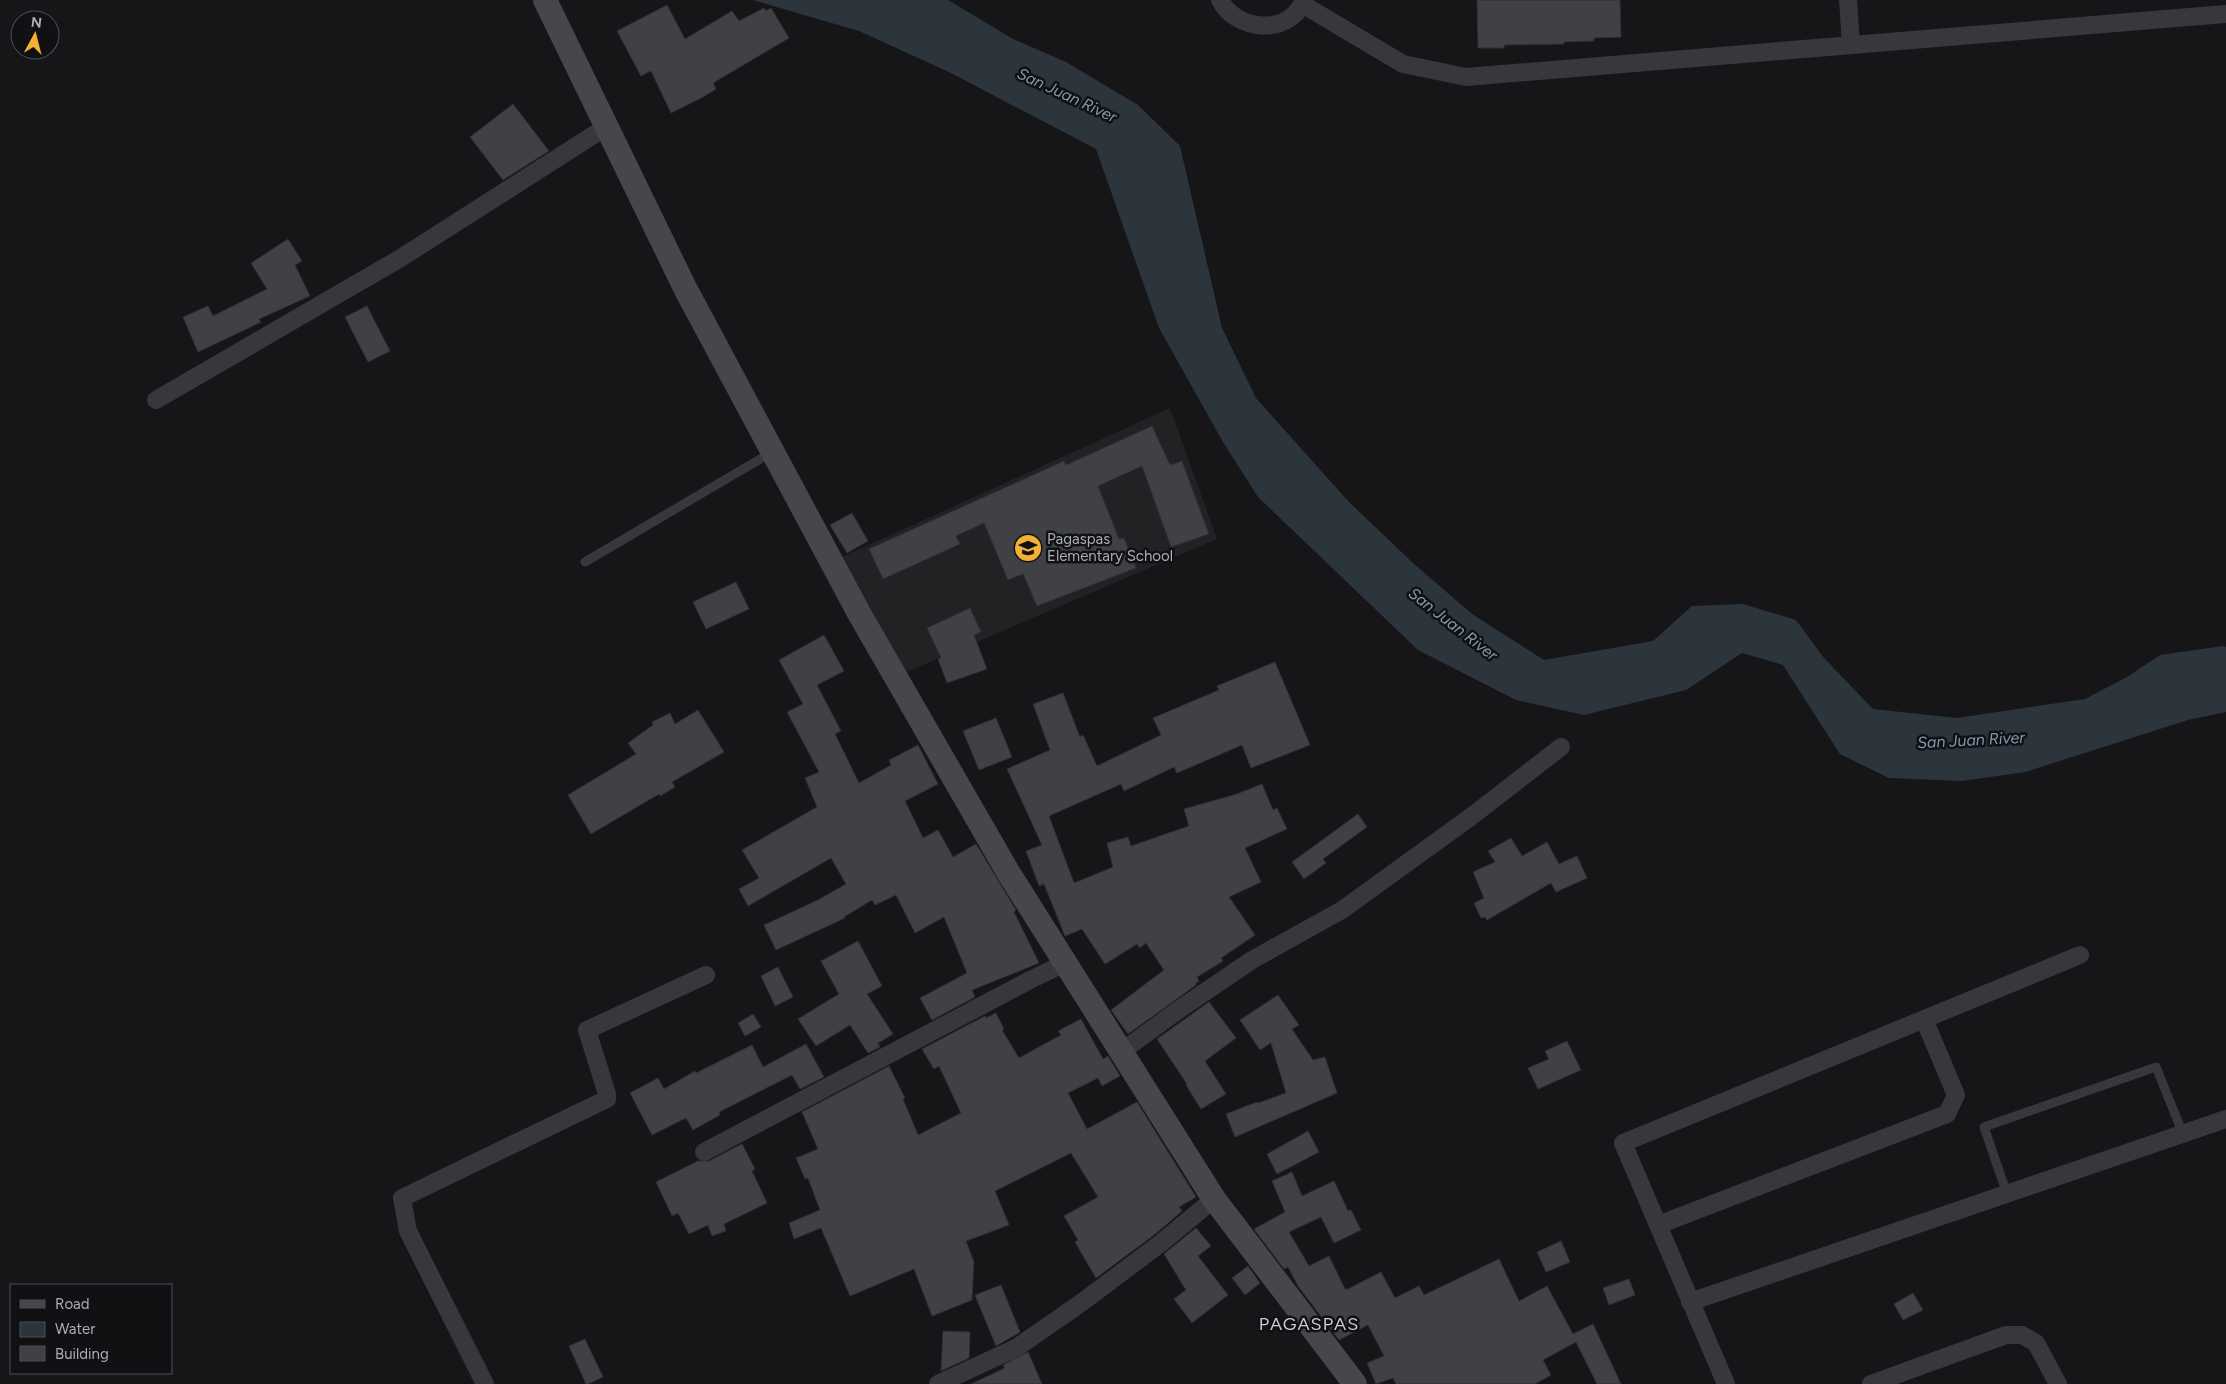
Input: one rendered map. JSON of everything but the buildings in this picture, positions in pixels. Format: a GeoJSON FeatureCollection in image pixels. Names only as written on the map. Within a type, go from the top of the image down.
{"type":"FeatureCollection","features":[{"type":"Feature","properties":{"kind":"main road"},"geometry":{"type":"LineString","coordinates":[[545,0],[685,288],[860,615],[1008,872],[1214,1199],[1355,1384]]}},
{"type":"Feature","properties":{"kind":"street"},"geometry":{"type":"LineString","coordinates":[[1220,0],[1224,8],[1237,20],[1254,26],[1272,25],[1289,18],[1303,2],[1403,64],[1466,77],[2226,14]]}},
{"type":"Feature","properties":{"kind":"street"},"geometry":{"type":"LineString","coordinates":[[1848,0],[1851,45]]}},
{"type":"Feature","properties":{"kind":"street"},"geometry":{"type":"LineString","coordinates":[[156,400],[398,259],[606,127]]}},
{"type":"Feature","properties":{"kind":"street"},"geometry":{"type":"LineString","coordinates":[[1121,1052],[1252,960],[1342,910],[1472,816],[1562,747]]}},
{"type":"Feature","properties":{"kind":"street"},"geometry":{"type":"LineString","coordinates":[[1726,1384],[1623,1143],[2080,954]]}},
{"type":"Feature","properties":{"kind":"street"},"geometry":{"type":"LineString","coordinates":[[704,1152],[1021,984],[1066,963]]}},
{"type":"Feature","properties":{"kind":"street"},"geometry":{"type":"LineString","coordinates":[[485,1384],[408,1231],[402,1198],[607,1099],[586,1030],[706,975]]}},
{"type":"Feature","properties":{"kind":"street"},"geometry":{"type":"LineString","coordinates":[[1658,1225],[1947,1114],[1956,1095],[1924,1019]]}},
{"type":"Feature","properties":{"kind":"street"},"geometry":{"type":"LineString","coordinates":[[1690,1302],[2226,1119]]}},
{"type":"Feature","properties":{"kind":"street"},"geometry":{"type":"LineString","coordinates":[[938,1384],[1016,1348],[1161,1243],[1214,1199]]}},
{"type":"Feature","properties":{"kind":"street"},"geometry":{"type":"LineString","coordinates":[[1871,1384],[2006,1335],[2022,1335],[2036,1343],[2058,1384]]}},
{"type":"Feature","properties":{"kind":"lane"},"geometry":{"type":"LineString","coordinates":[[585,562],[772,451]]}},
{"type":"Feature","properties":{"kind":"lane"},"geometry":{"type":"LineString","coordinates":[[2007,1194],[1984,1127],[2156,1067],[2183,1134]]}},
{"type":"Feature","properties":{"kind":"shaded area","name":"Pagaspas Elementary School"},"geometry":{"type":"Polygon","coordinates":[[[1170,408],[1217,539],[904,673],[840,558],[1170,408]]]}},
{"type":"Feature","properties":{"kind":"water","name":"San Juan River"},"geometry":{"type":"Polygon","coordinates":[[[753,0],[948,0],[1013,39],[1066,62],[1138,105],[1180,146],[1222,328],[1256,398],[1349,502],[1414,564],[1472,614],[1544,660],[1653,641],[1692,606],[1743,604],[1796,620],[1824,658],[1873,709],[1957,718],[2085,699],[2127,677],[2160,655],[2223,646],[2226,647],[2226,712],[2188,720],[2025,772],[1962,781],[1889,778],[1840,754],[1783,665],[1742,653],[1686,690],[1584,715],[1516,700],[1418,650],[1258,497],[1223,442],[1159,328],[1096,149],[949,72],[859,31],[753,0]]]}},
{"type":"Feature","properties":{"kind":"place","name":"Pagaspas Elementary School"},"geometry":{"type":"Point","coordinates":[1028,548]}},
{"type":"Feature","properties":{"kind":"district","name":"PAGASPAS"},"geometry":{"type":"Point","coordinates":[1309,1324]}}]}
